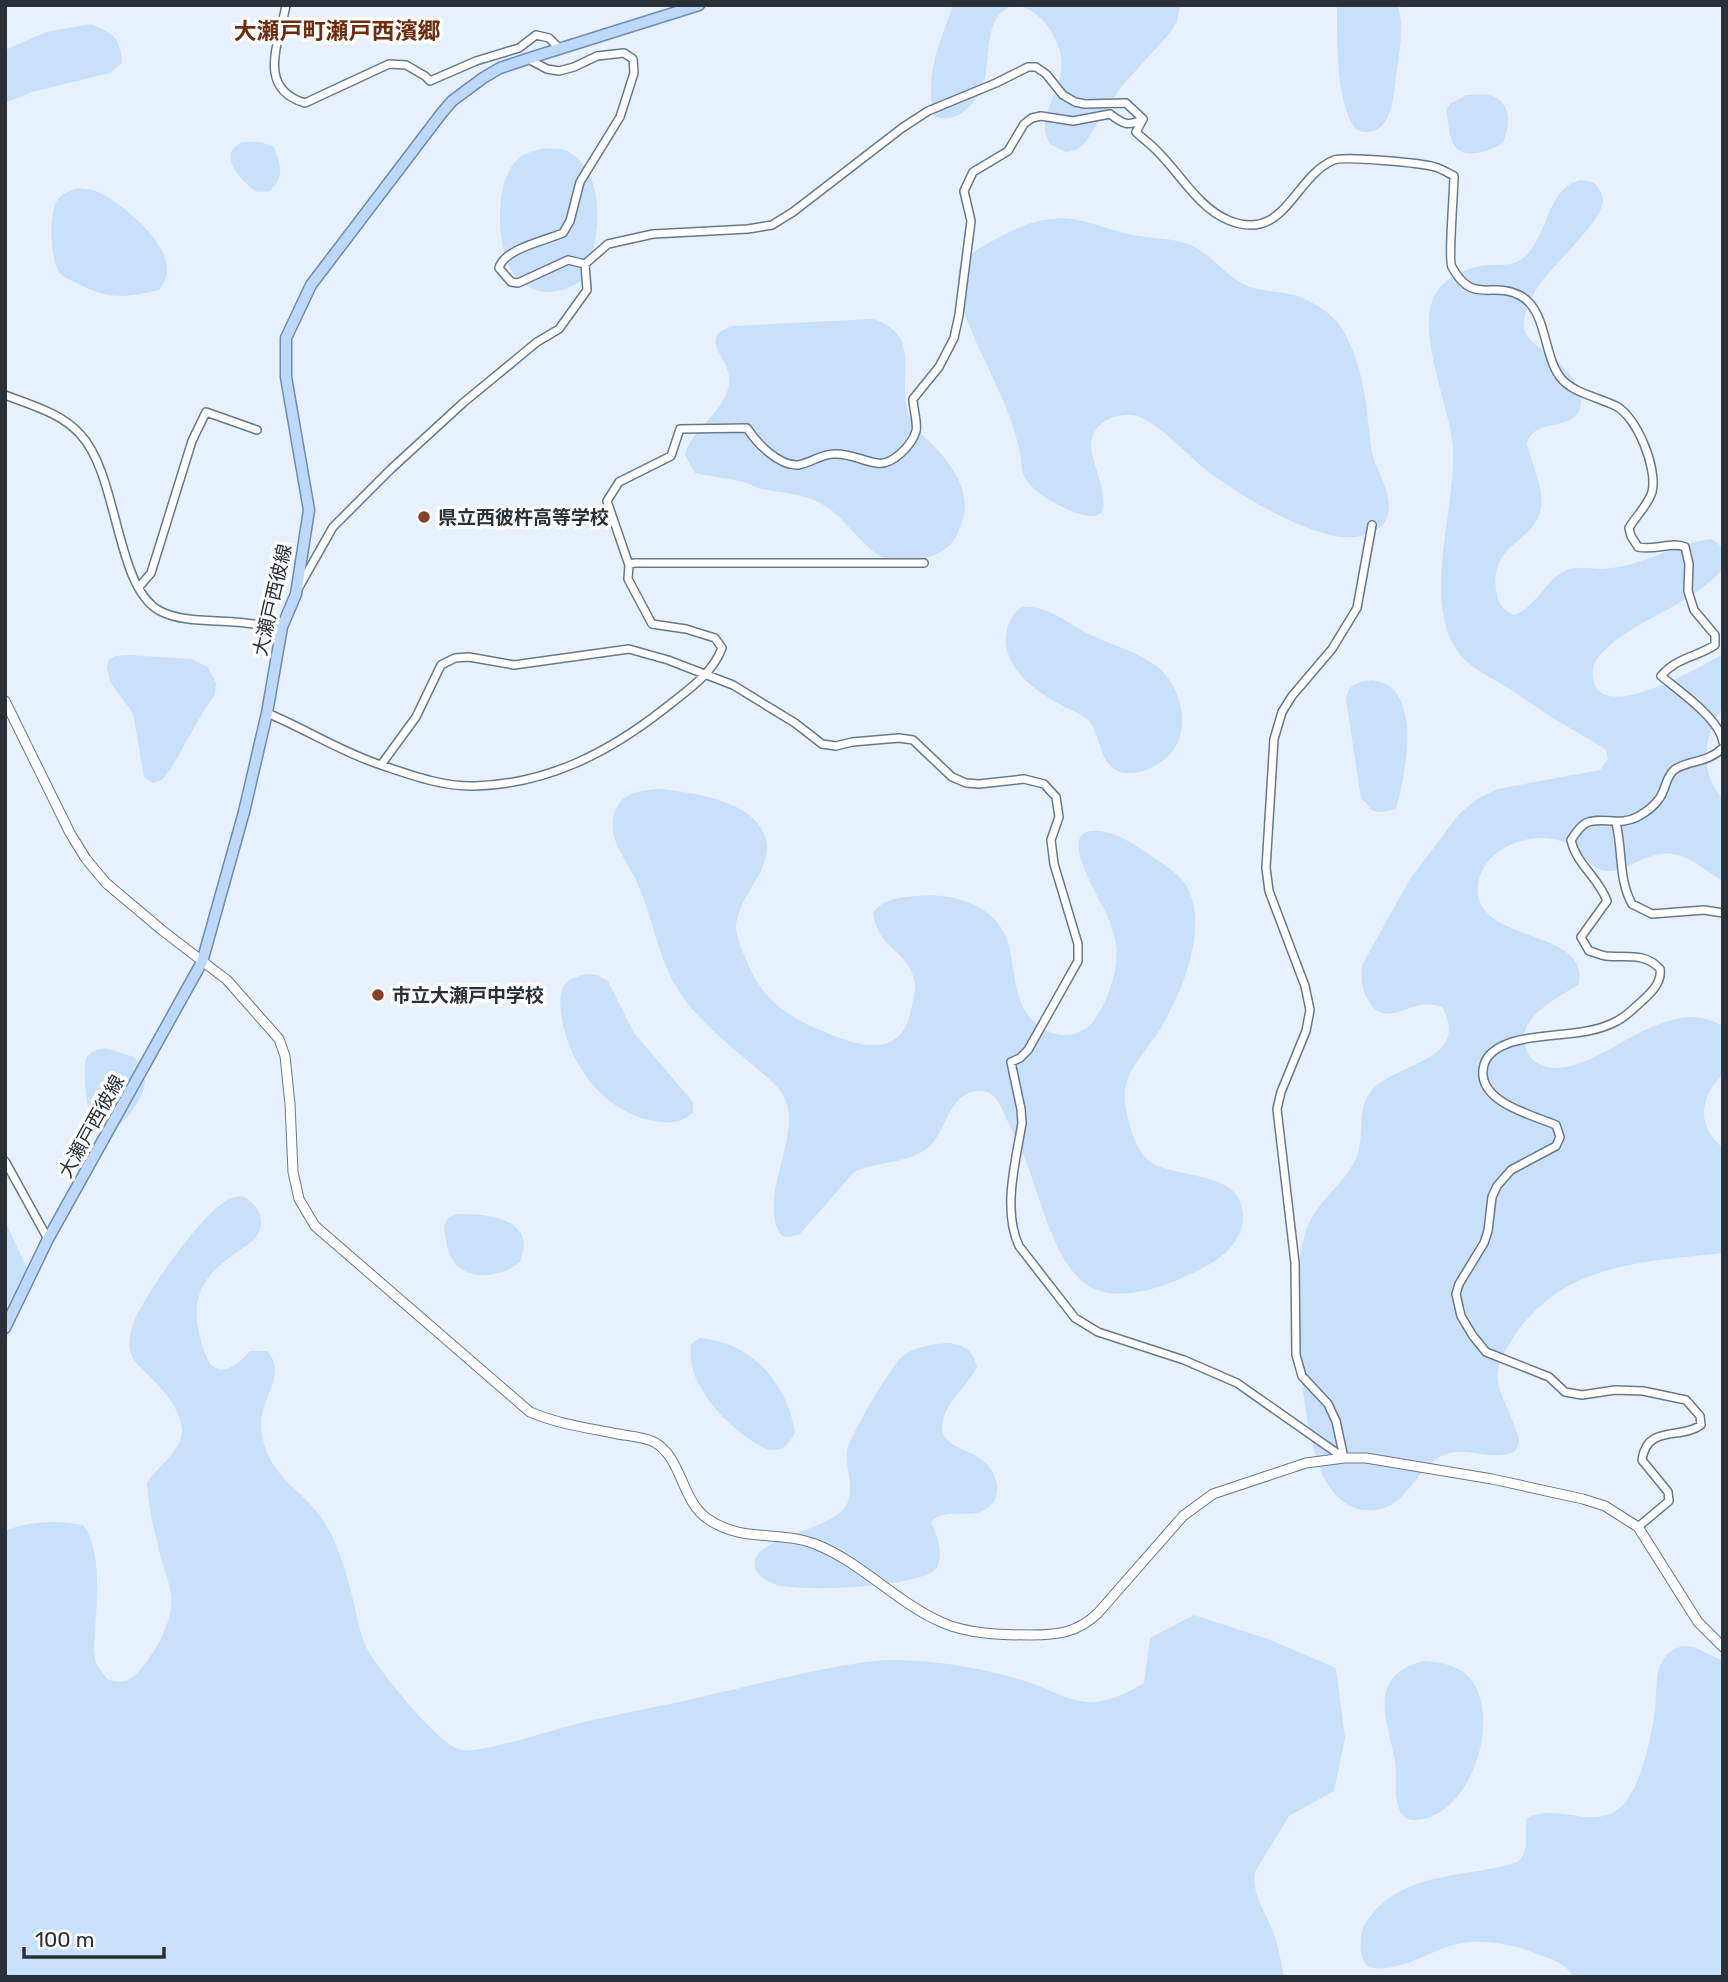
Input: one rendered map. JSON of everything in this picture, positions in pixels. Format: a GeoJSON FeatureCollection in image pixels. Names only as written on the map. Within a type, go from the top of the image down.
{"type":"FeatureCollection","features":[{"type":"Feature","properties":{"kind":"main road","name":"大瀬戸西彼線"},"geometry":{"type":"LineString","coordinates":[[5,1328],[48,1239],[202,962],[244,812],[267,713],[282,627],[296,594],[309,510],[286,377],[286,338],[297,311],[311,285],[452,101],[500,68],[699,5]]}},
{"type":"Feature","properties":{"kind":"street"},"geometry":{"type":"LineString","coordinates":[[286,5],[274,50],[275,70],[279,87],[290,99],[304,103],[389,64],[406,65],[430,81],[476,61],[519,48],[536,35],[549,38],[559,48]]}},
{"type":"Feature","properties":{"kind":"street"},"geometry":{"type":"LineString","coordinates":[[527,58],[547,69],[559,71],[597,56],[624,53],[633,59],[634,73],[620,117],[580,182],[570,221],[563,233],[511,252],[501,260],[499,268],[511,282],[518,284],[568,260],[585,264]]}},
{"type":"Feature","properties":{"kind":"street"},"geometry":{"type":"LineString","coordinates":[[585,264],[608,244],[653,234],[748,229],[772,225],[928,111],[1028,67],[1036,67],[1046,74],[1063,95],[1074,102],[1126,103],[1143,118]]}},
{"type":"Feature","properties":{"kind":"street"},"geometry":{"type":"LineString","coordinates":[[267,713],[322,741],[381,765],[425,780],[473,786],[512,782],[549,773],[589,759],[622,741],[704,676],[717,662],[722,648],[715,638],[686,629],[652,624],[628,579],[629,565],[607,500],[619,482],[671,456],[680,429],[747,428],[756,442],[782,460],[795,465],[832,454],[852,455],[879,464],[893,459],[906,449],[916,430],[913,399],[939,367],[954,338],[971,221],[964,191],[973,172],[1008,151],[1024,124],[1032,118],[1041,116],[1073,121],[1110,114],[1123,124],[1132,125],[1143,118]]}},
{"type":"Feature","properties":{"kind":"street"},"geometry":{"type":"LineString","coordinates":[[1143,118],[1136,132],[1206,205],[1220,216],[1246,226],[1270,221],[1279,215],[1312,174],[1336,159],[1435,167],[1454,176],[1455,206],[1449,263],[1458,278],[1471,290],[1522,296],[1538,317],[1551,361],[1559,376],[1567,384],[1620,408],[1635,425],[1653,481],[1652,492],[1629,528],[1631,536],[1638,547],[1647,549],[1679,544],[1685,547],[1689,564],[1688,591],[1694,610],[1715,635],[1715,645],[1680,659],[1661,676],[1699,708],[1716,728],[1723,742]]}},
{"type":"Feature","properties":{"kind":"street"},"geometry":{"type":"LineString","coordinates":[[296,594],[333,527],[463,402],[537,342],[559,328],[587,290],[585,264]]}},
{"type":"Feature","properties":{"kind":"street"},"geometry":{"type":"LineString","coordinates":[[5,395],[57,415],[80,433],[89,446],[108,488],[126,561],[150,603],[160,611],[170,614],[282,627]]}},
{"type":"Feature","properties":{"kind":"street"},"geometry":{"type":"LineString","coordinates":[[139,587],[151,573],[192,441],[206,412],[257,430]]}},
{"type":"Feature","properties":{"kind":"street"},"geometry":{"type":"LineString","coordinates":[[1344,1458],[1336,1421],[1328,1404],[1302,1376],[1296,1355],[1295,1263],[1277,1108],[1306,1031],[1310,1010],[1305,986],[1269,891],[1266,868],[1274,739],[1282,712],[1292,696],[1332,649],[1357,608],[1372,525]]}},
{"type":"Feature","properties":{"kind":"street"},"geometry":{"type":"LineString","coordinates":[[629,565],[924,563]]}},
{"type":"Feature","properties":{"kind":"street"},"geometry":{"type":"LineString","coordinates":[[381,765],[416,717],[441,665],[455,658],[469,657],[514,664],[629,649],[668,660],[733,685],[796,723],[822,744],[836,746],[900,738],[914,740],[952,778],[979,784],[1024,779],[1044,784],[1056,797],[1059,817],[1052,841],[1054,863],[1078,944],[1078,961],[1028,1051],[1011,1062],[1022,1123],[1011,1211],[1016,1239],[1074,1318],[1098,1332],[1172,1355],[1237,1383],[1344,1458]]}},
{"type":"Feature","properties":{"kind":"street"},"geometry":{"type":"LineString","coordinates":[[5,701],[70,833],[86,859],[106,883],[228,980],[279,1039],[285,1056],[293,1172],[299,1199],[315,1226],[530,1412],[551,1421],[652,1441],[666,1451],[690,1497],[705,1517],[725,1529],[746,1535],[790,1538],[813,1543],[841,1556],[941,1622],[964,1630],[1046,1635],[1084,1626],[1183,1516],[1213,1494],[1306,1463],[1366,1458],[1492,1479],[1560,1493],[1605,1506],[1638,1527],[1698,1622],[1723,1647]]}},
{"type":"Feature","properties":{"kind":"street"},"geometry":{"type":"LineString","coordinates":[[1638,1527],[1669,1501],[1668,1492],[1642,1460],[1644,1450],[1653,1440],[1669,1433],[1693,1430],[1701,1424],[1700,1416],[1686,1400],[1643,1391],[1615,1390],[1582,1395],[1565,1392],[1549,1377],[1486,1352],[1461,1316],[1456,1294],[1459,1284],[1484,1243],[1492,1197],[1497,1186],[1511,1170],[1556,1146],[1560,1137],[1556,1125],[1502,1103],[1490,1092],[1482,1070],[1485,1060],[1499,1047],[1511,1042],[1580,1031],[1621,1020],[1648,996],[1660,980],[1660,969],[1653,962],[1640,957],[1605,956],[1589,951],[1581,937],[1607,901],[1602,887],[1574,852],[1571,839],[1584,824],[1596,821],[1616,823],[1636,818],[1660,798],[1669,776],[1676,768],[1714,757],[1723,748]]}},
{"type":"Feature","properties":{"kind":"street"},"geometry":{"type":"LineString","coordinates":[[1616,823],[1622,874],[1632,904],[1651,914],[1704,910],[1723,913]]}},
{"type":"Feature","properties":{"kind":"street"},"geometry":{"type":"LineString","coordinates":[[5,1161],[48,1239]]}},
{"type":"Feature","properties":{"kind":"shaded area"},"geometry":{"type":"Polygon","coordinates":[[[953,5],[1015,5],[999,15],[994,23],[984,81],[975,99],[961,113],[944,118],[934,116],[931,101],[932,73],[953,5]]]}},
{"type":"Feature","properties":{"kind":"shaded area"},"geometry":{"type":"Polygon","coordinates":[[[1018,5],[1180,5],[1177,22],[1170,33],[1121,87],[1085,143],[1076,150],[1066,152],[1050,144],[1045,126],[1048,108],[1061,73],[1060,52],[1044,22],[1028,9],[1018,5]]]}},
{"type":"Feature","properties":{"kind":"shaded area"},"geometry":{"type":"Polygon","coordinates":[[[1337,5],[1398,5],[1401,37],[1393,97],[1388,117],[1377,130],[1358,130],[1346,110],[1338,65],[1337,5]]]}},
{"type":"Feature","properties":{"kind":"shaded area"},"geometry":{"type":"Polygon","coordinates":[[[91,24],[114,38],[120,47],[122,63],[110,73],[32,92],[5,103],[5,50],[46,32],[91,24]]]}},
{"type":"Feature","properties":{"kind":"shaded area"},"geometry":{"type":"Polygon","coordinates":[[[1466,95],[1492,96],[1505,106],[1508,124],[1503,143],[1476,153],[1457,149],[1450,136],[1446,110],[1450,104],[1466,95]]]}},
{"type":"Feature","properties":{"kind":"shaded area"},"geometry":{"type":"Polygon","coordinates":[[[242,142],[261,142],[274,147],[280,175],[270,191],[257,192],[242,179],[234,167],[231,155],[234,148],[242,142]]]}},
{"type":"Feature","properties":{"kind":"shaded area"},"geometry":{"type":"Polygon","coordinates":[[[544,148],[565,150],[577,157],[591,179],[597,206],[596,233],[586,274],[578,283],[553,292],[536,290],[520,281],[514,274],[505,254],[500,223],[502,191],[514,164],[523,155],[544,148]]]}},
{"type":"Feature","properties":{"kind":"shaded area"},"geometry":{"type":"Polygon","coordinates":[[[1580,180],[1593,182],[1598,188],[1603,197],[1601,209],[1587,231],[1539,285],[1528,306],[1524,322],[1526,333],[1532,342],[1565,368],[1575,382],[1581,403],[1578,413],[1572,419],[1538,430],[1531,435],[1527,444],[1539,484],[1541,508],[1537,520],[1506,552],[1500,562],[1496,574],[1497,595],[1502,606],[1514,615],[1528,606],[1556,576],[1568,570],[1615,568],[1698,541],[1712,539],[1722,547],[1723,569],[1709,583],[1615,641],[1596,660],[1593,675],[1594,683],[1602,693],[1616,697],[1635,694],[1676,679],[1723,654],[1723,703],[1710,732],[1706,752],[1711,781],[1723,799],[1723,881],[1676,854],[1654,855],[1620,869],[1606,871],[1595,867],[1568,844],[1542,838],[1528,839],[1501,850],[1491,859],[1478,883],[1480,903],[1492,917],[1509,927],[1567,952],[1577,966],[1579,984],[1544,1007],[1525,1030],[1526,1050],[1536,1062],[1548,1067],[1562,1068],[1577,1064],[1649,1028],[1681,1018],[1703,1018],[1723,1026],[1723,1071],[1709,1093],[1704,1118],[1710,1134],[1723,1148],[1723,1253],[1634,1264],[1606,1271],[1555,1294],[1533,1313],[1513,1338],[1499,1365],[1497,1376],[1500,1388],[1519,1438],[1514,1452],[1504,1455],[1466,1452],[1447,1454],[1428,1466],[1398,1500],[1378,1510],[1364,1510],[1343,1501],[1330,1488],[1319,1466],[1313,1444],[1307,1418],[1297,1335],[1296,1291],[1300,1255],[1309,1222],[1352,1167],[1357,1156],[1363,1107],[1369,1094],[1380,1083],[1438,1051],[1447,1040],[1449,1026],[1442,1007],[1434,1005],[1420,1005],[1390,1014],[1378,1011],[1372,1006],[1364,990],[1362,965],[1410,879],[1459,814],[1477,799],[1497,789],[1600,770],[1608,759],[1606,750],[1471,665],[1454,646],[1445,625],[1441,576],[1453,471],[1453,447],[1431,350],[1430,312],[1437,291],[1454,276],[1474,267],[1502,265],[1522,259],[1535,243],[1559,194],[1567,186],[1580,180]]]}},
{"type":"Feature","properties":{"kind":"shaded area"},"geometry":{"type":"Polygon","coordinates":[[[77,188],[93,190],[108,197],[131,214],[152,236],[166,260],[166,279],[159,290],[115,296],[86,288],[60,273],[52,248],[53,214],[60,197],[77,188]]]}},
{"type":"Feature","properties":{"kind":"shaded area"},"geometry":{"type":"Polygon","coordinates":[[[1062,218],[1128,234],[1188,244],[1242,283],[1256,289],[1297,296],[1333,317],[1349,341],[1359,370],[1373,455],[1389,500],[1384,524],[1366,534],[1350,537],[1332,535],[1289,520],[1217,478],[1162,431],[1135,415],[1105,421],[1092,437],[1092,453],[1103,498],[1103,508],[1099,514],[1091,516],[1071,511],[1049,500],[1032,487],[1023,474],[1021,456],[1008,413],[964,312],[958,274],[968,256],[997,238],[1041,220],[1062,218]]]}},
{"type":"Feature","properties":{"kind":"shaded area"},"geometry":{"type":"Polygon","coordinates":[[[873,319],[899,336],[904,348],[906,404],[910,418],[917,430],[948,462],[963,490],[964,511],[954,540],[941,552],[922,559],[903,562],[888,560],[865,544],[832,511],[818,502],[797,495],[760,489],[741,481],[695,473],[685,455],[694,437],[721,404],[729,385],[726,366],[715,343],[716,337],[722,331],[733,326],[873,319]]]}},
{"type":"Feature","properties":{"kind":"shaded area"},"geometry":{"type":"Polygon","coordinates":[[[1022,607],[1049,612],[1089,634],[1145,658],[1163,672],[1172,684],[1182,711],[1179,740],[1172,752],[1161,762],[1139,772],[1121,772],[1110,766],[1088,720],[1051,700],[1016,670],[1007,650],[1006,639],[1012,617],[1022,607]]]}},
{"type":"Feature","properties":{"kind":"shaded area"},"geometry":{"type":"Polygon","coordinates":[[[115,656],[191,659],[208,667],[216,683],[215,695],[172,767],[162,780],[153,783],[144,777],[133,713],[110,682],[107,668],[109,660],[115,656]]]}},
{"type":"Feature","properties":{"kind":"shaded area"},"geometry":{"type":"Polygon","coordinates":[[[1372,680],[1389,686],[1399,698],[1405,714],[1407,734],[1404,776],[1396,809],[1382,812],[1373,811],[1361,798],[1346,700],[1351,687],[1372,680]]]}},
{"type":"Feature","properties":{"kind":"shaded area"},"geometry":{"type":"Polygon","coordinates":[[[660,789],[699,795],[727,803],[750,815],[758,824],[765,837],[767,850],[759,875],[739,913],[736,926],[739,942],[752,973],[769,997],[790,1015],[845,1040],[870,1045],[881,1045],[900,1035],[911,1010],[915,990],[910,969],[880,935],[876,925],[873,913],[881,905],[898,898],[930,895],[959,899],[985,911],[1004,932],[1024,1009],[1031,1019],[1049,1032],[1070,1035],[1089,1026],[1097,1016],[1109,992],[1117,955],[1115,938],[1107,915],[1080,855],[1079,843],[1082,835],[1100,831],[1117,836],[1174,872],[1187,887],[1193,904],[1194,942],[1175,1002],[1126,1083],[1126,1107],[1134,1138],[1148,1160],[1160,1167],[1207,1178],[1233,1191],[1241,1203],[1243,1220],[1232,1246],[1197,1271],[1148,1290],[1115,1294],[1099,1291],[1086,1284],[1065,1261],[1057,1246],[1024,1156],[1000,1105],[993,1096],[983,1091],[968,1093],[960,1098],[936,1138],[923,1151],[914,1156],[854,1172],[799,1235],[782,1236],[775,1222],[774,1206],[788,1134],[786,1101],[772,1082],[700,1018],[685,1000],[668,972],[641,893],[614,836],[613,820],[619,804],[637,792],[660,789]]]}},
{"type":"Feature","properties":{"kind":"shaded area"},"geometry":{"type":"Polygon","coordinates":[[[585,974],[597,975],[608,981],[634,1033],[693,1102],[693,1112],[689,1116],[670,1122],[637,1116],[607,1099],[584,1073],[568,1042],[560,1001],[564,985],[585,974]]]}},
{"type":"Feature","properties":{"kind":"shaded area"},"geometry":{"type":"Polygon","coordinates":[[[105,1048],[134,1057],[145,1077],[145,1085],[133,1110],[120,1125],[106,1134],[97,1128],[89,1114],[85,1071],[86,1059],[90,1054],[105,1048]]]}},
{"type":"Feature","properties":{"kind":"shaded area"},"geometry":{"type":"Polygon","coordinates":[[[242,1196],[257,1209],[261,1227],[252,1241],[227,1259],[201,1290],[197,1322],[205,1354],[215,1368],[220,1369],[231,1367],[250,1351],[267,1351],[273,1359],[274,1377],[261,1423],[269,1457],[330,1532],[345,1570],[361,1633],[369,1652],[426,1723],[451,1745],[461,1750],[484,1748],[593,1720],[787,1677],[884,1660],[926,1661],[969,1667],[1028,1682],[1078,1701],[1102,1701],[1144,1683],[1150,1638],[1194,1615],[1268,1639],[1336,1668],[1345,1738],[1334,1791],[1289,1816],[1255,1872],[1255,1889],[1276,1939],[1284,1977],[5,1977],[5,1531],[43,1522],[83,1525],[90,1537],[96,1567],[96,1663],[107,1679],[113,1681],[128,1680],[136,1674],[162,1637],[171,1606],[170,1588],[152,1521],[147,1483],[174,1451],[182,1430],[170,1400],[131,1355],[131,1330],[151,1290],[192,1234],[220,1205],[231,1198],[242,1196]]]}},
{"type":"Feature","properties":{"kind":"shaded area"},"geometry":{"type":"Polygon","coordinates":[[[457,1214],[498,1218],[516,1227],[522,1235],[524,1245],[520,1262],[496,1274],[477,1275],[460,1269],[450,1254],[444,1225],[449,1217],[457,1214]]]}},
{"type":"Feature","properties":{"kind":"shaded area"},"geometry":{"type":"Polygon","coordinates":[[[5,1221],[28,1270],[22,1303],[5,1343],[5,1221]]]}},
{"type":"Feature","properties":{"kind":"shaded area"},"geometry":{"type":"Polygon","coordinates":[[[699,1338],[735,1347],[764,1368],[775,1382],[791,1415],[795,1433],[785,1447],[771,1450],[756,1444],[727,1421],[707,1398],[699,1385],[691,1358],[691,1344],[699,1338]]]}},
{"type":"Feature","properties":{"kind":"shaded area"},"geometry":{"type":"Polygon","coordinates":[[[948,1343],[967,1349],[977,1367],[946,1411],[942,1427],[944,1436],[958,1447],[977,1456],[993,1472],[997,1488],[993,1503],[977,1513],[944,1515],[931,1522],[940,1550],[939,1562],[928,1574],[911,1580],[888,1584],[810,1588],[774,1584],[762,1577],[756,1570],[755,1559],[762,1550],[825,1522],[847,1504],[850,1491],[847,1458],[849,1444],[871,1402],[897,1362],[919,1348],[948,1343]]]}},
{"type":"Feature","properties":{"kind":"shaded area"},"geometry":{"type":"Polygon","coordinates":[[[1683,1646],[1694,1647],[1723,1661],[1723,1977],[1573,1977],[1562,1965],[1548,1958],[1491,1942],[1462,1943],[1404,1964],[1368,1967],[1361,1953],[1362,1930],[1371,1916],[1388,1899],[1422,1882],[1518,1862],[1526,1847],[1527,1818],[1550,1813],[1595,1817],[1617,1810],[1625,1802],[1638,1778],[1648,1748],[1661,1663],[1669,1653],[1683,1646]]]}},
{"type":"Feature","properties":{"kind":"shaded area"},"geometry":{"type":"Polygon","coordinates":[[[1424,1661],[1442,1663],[1468,1676],[1479,1694],[1483,1716],[1482,1739],[1476,1763],[1451,1804],[1433,1816],[1413,1820],[1402,1814],[1397,1802],[1395,1760],[1385,1713],[1385,1700],[1387,1687],[1394,1676],[1424,1661]]]}},
{"type":"Feature","properties":{"kind":"place","name":"県立西彼杵高等学校"},"geometry":{"type":"Point","coordinates":[424,517]}},
{"type":"Feature","properties":{"kind":"place","name":"市立大瀬戸中学校"},"geometry":{"type":"Point","coordinates":[378,995]}},
{"type":"Feature","properties":{"kind":"district","name":"大瀬戸町瀬戸西濱郷"},"geometry":{"type":"Point","coordinates":[337,31]}}]}
